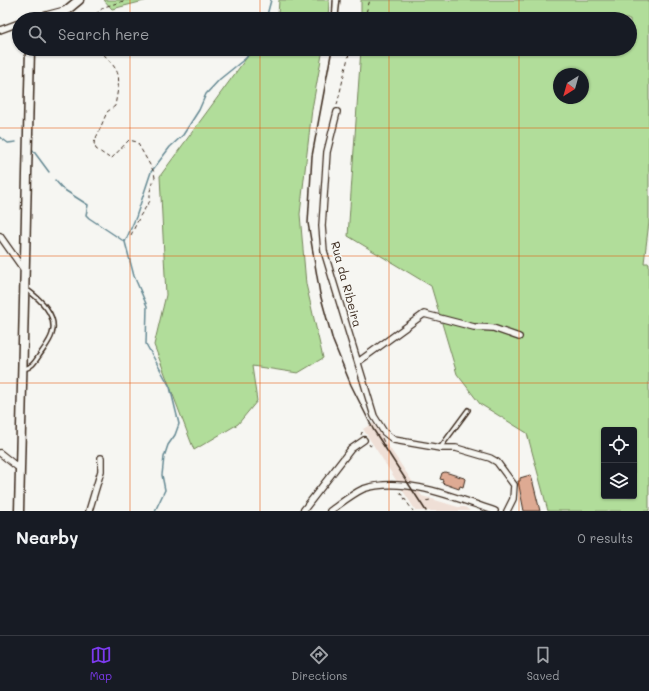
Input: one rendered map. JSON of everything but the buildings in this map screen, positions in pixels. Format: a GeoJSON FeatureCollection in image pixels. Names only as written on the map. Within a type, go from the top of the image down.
{"type":"FeatureCollection","features":[{"type":"Feature","properties":{"kind":"main road"},"geometry":{"type":"LineString","coordinates":[[64,12],[79,0]]}},
{"type":"Feature","properties":{"kind":"main road"},"geometry":{"type":"LineString","coordinates":[[19,511],[30,56]]}},
{"type":"Feature","properties":{"kind":"street"},"geometry":{"type":"LineString","coordinates":[[57,12],[68,9]]}},
{"type":"Feature","properties":{"kind":"street"},"geometry":{"type":"LineString","coordinates":[[0,30],[12,26]]}},
{"type":"Feature","properties":{"kind":"street","name":"Rua da Ribeira"},"geometry":{"type":"LineString","coordinates":[[337,112],[327,152],[322,226],[324,251],[374,416],[384,432],[394,440],[440,448]]}},
{"type":"Feature","properties":{"kind":"street"},"geometry":{"type":"LineString","coordinates":[[0,236],[24,271]]}},
{"type":"Feature","properties":{"kind":"street"},"geometry":{"type":"LineString","coordinates":[[358,362],[424,314],[474,326],[493,328],[519,337]]}},
{"type":"Feature","properties":{"kind":"street"},"geometry":{"type":"LineString","coordinates":[[303,511],[351,449],[364,440]]}},
{"type":"Feature","properties":{"kind":"street"},"geometry":{"type":"LineString","coordinates":[[440,448],[456,448],[490,458],[497,462],[514,485],[513,499],[506,511]]}},
{"type":"Feature","properties":{"kind":"street"},"geometry":{"type":"LineString","coordinates":[[0,453],[20,469]]}},
{"type":"Feature","properties":{"kind":"street"},"geometry":{"type":"LineString","coordinates":[[89,511],[100,471],[101,458]]}},
{"type":"Feature","properties":{"kind":"street"},"geometry":{"type":"LineString","coordinates":[[330,511],[362,490],[375,486],[396,486],[432,491],[495,511]]}},
{"type":"Feature","properties":{"kind":"street"},"geometry":{"type":"LineString","coordinates":[[474,504],[475,511]]}},
{"type":"Feature","properties":{"kind":"lane"},"geometry":{"type":"LineString","coordinates":[[22,370],[35,363],[53,333],[47,307],[43,301],[24,287]]}},
{"type":"Feature","properties":{"kind":"lane"},"geometry":{"type":"LineString","coordinates":[[440,448],[468,410]]}},
{"type":"Feature","properties":{"kind":"path"},"geometry":{"type":"LineString","coordinates":[[98,12],[104,7],[127,0]]}},
{"type":"Feature","properties":{"kind":"path"},"geometry":{"type":"LineString","coordinates":[[366,12],[370,0]]}},
{"type":"Feature","properties":{"kind":"path"},"geometry":{"type":"LineString","coordinates":[[105,56],[118,70],[120,81],[115,106],[107,112],[94,143],[96,149],[110,159],[129,140],[137,142],[154,172],[155,178],[150,191],[150,201],[140,216],[131,235]]}},
{"type":"Feature","properties":{"kind":"path"},"geometry":{"type":"LineString","coordinates":[[337,112],[338,98],[348,56]]}},
{"type":"Feature","properties":{"kind":"path"},"geometry":{"type":"LineString","coordinates":[[396,486],[413,511]]}},
{"type":"Feature","properties":{"kind":"path"},"geometry":{"type":"LineString","coordinates":[[426,501],[430,500],[432,491]]}},
{"type":"Feature","properties":{"kind":"shaded area"},"geometry":{"type":"Polygon","coordinates":[[[373,423],[422,496],[458,507],[465,507],[470,511],[416,511],[363,429],[373,423]]]}},
{"type":"Feature","properties":{"kind":"green space"},"geometry":{"type":"Polygon","coordinates":[[[104,0],[148,0],[112,9],[104,0]]]}},
{"type":"Feature","properties":{"kind":"green space"},"geometry":{"type":"Polygon","coordinates":[[[279,0],[329,0],[328,12],[278,12],[279,0]]]}},
{"type":"Feature","properties":{"kind":"green space"},"geometry":{"type":"Polygon","coordinates":[[[361,0],[649,0],[649,222],[644,263],[649,263],[649,511],[548,511],[527,433],[480,404],[457,374],[431,286],[348,236],[361,56],[637,56],[637,12],[361,12],[361,0]]]}},
{"type":"Feature","properties":{"kind":"green space"},"geometry":{"type":"Polygon","coordinates":[[[248,56],[322,56],[312,109],[300,214],[306,284],[323,358],[298,373],[252,366],[257,401],[238,424],[194,450],[154,345],[166,295],[160,176],[248,56]]]}},
{"type":"Feature","properties":{"kind":"waterway"},"geometry":{"type":"LineString","coordinates":[[268,12],[271,0]]}},
{"type":"Feature","properties":{"kind":"waterway"},"geometry":{"type":"LineString","coordinates":[[155,511],[165,490],[162,475],[164,457],[168,445],[175,435],[179,424],[170,387],[146,344],[147,306],[134,276],[125,242],[136,217],[151,172],[170,147],[183,135],[199,110],[206,94],[220,79],[247,56]]}},
{"type":"Feature","properties":{"kind":"waterway"},"geometry":{"type":"LineString","coordinates":[[0,137],[8,143],[16,142]]}},
{"type":"Feature","properties":{"kind":"waterway"},"geometry":{"type":"LineString","coordinates":[[32,149],[49,172]]}},
{"type":"Feature","properties":{"kind":"waterway"},"geometry":{"type":"LineString","coordinates":[[55,180],[63,189],[88,205],[86,215],[89,218],[125,242]]}},
{"type":"Feature","properties":{"kind":"railway"},"geometry":{"type":"LineString","coordinates":[[332,12],[333,0]]}},
{"type":"Feature","properties":{"kind":"railway"},"geometry":{"type":"LineString","coordinates":[[339,12],[340,0]]}},
{"type":"Feature","properties":{"kind":"railway"},"geometry":{"type":"LineString","coordinates":[[331,56],[312,156],[308,223],[320,294],[333,341],[351,385],[373,429],[426,511]]}}]}
